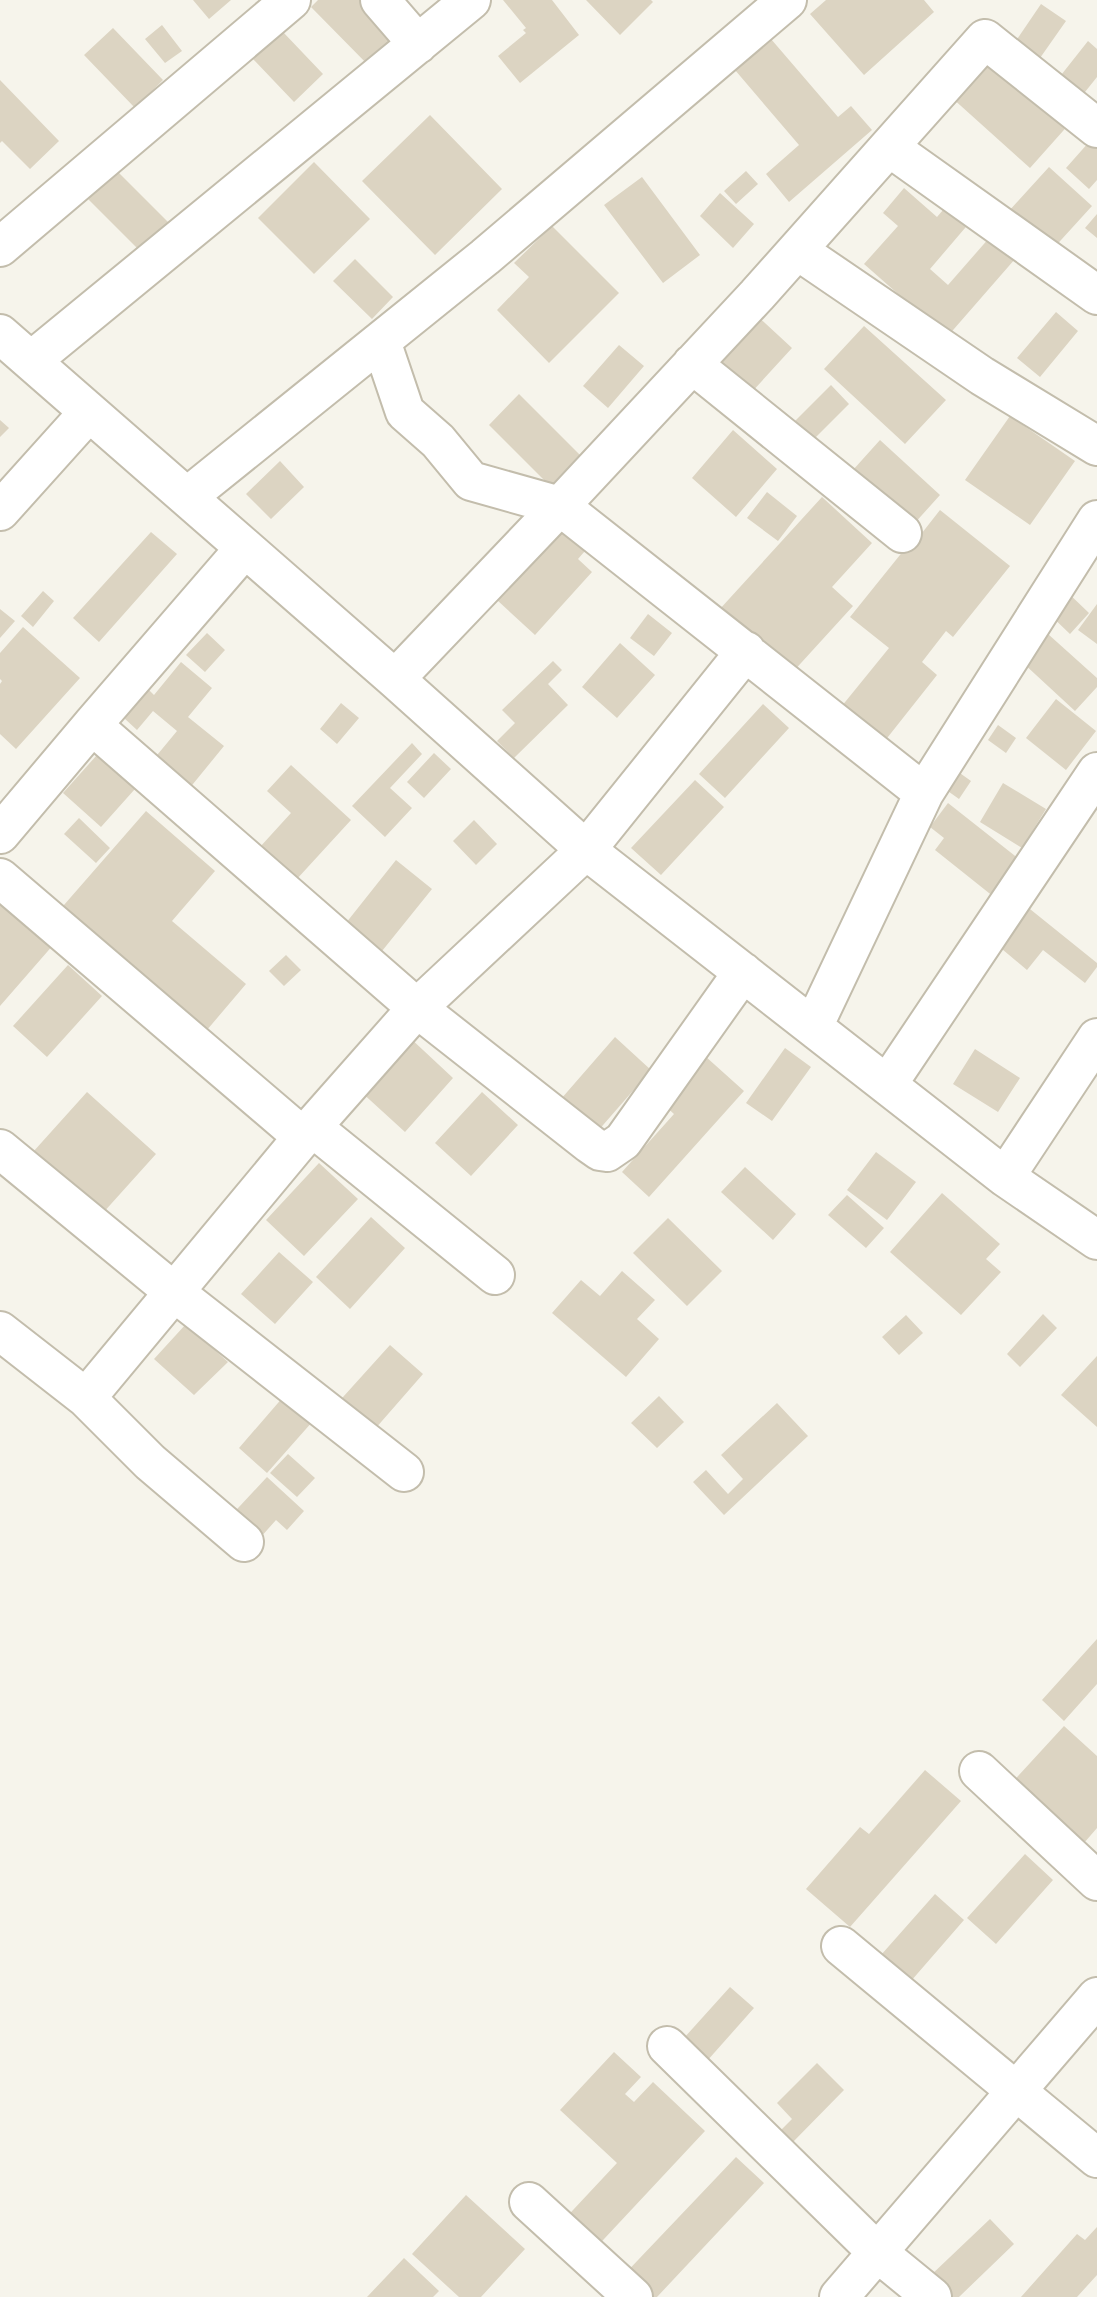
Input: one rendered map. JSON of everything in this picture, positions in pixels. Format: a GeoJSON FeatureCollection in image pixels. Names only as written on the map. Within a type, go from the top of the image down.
{"type":"FeatureCollection","features":[{"type":"Feature","properties":{"kind":"street"},"geometry":{"type":"LineString","coordinates":[[0,247],[291,0]]}},
{"type":"Feature","properties":{"kind":"street"},"geometry":{"type":"LineString","coordinates":[[380,0],[418,44]]}},
{"type":"Feature","properties":{"kind":"street"},"geometry":{"type":"LineString","coordinates":[[31,361],[471,0]]}},
{"type":"Feature","properties":{"kind":"street"},"geometry":{"type":"LineString","coordinates":[[187,497],[485,257],[787,0]]}},
{"type":"Feature","properties":{"kind":"street"},"geometry":{"type":"LineString","coordinates":[[395,679],[692,364],[985,39],[1097,128]]}},
{"type":"Feature","properties":{"kind":"street"},"geometry":{"type":"LineString","coordinates":[[889,147],[1097,295]]}},
{"type":"Feature","properties":{"kind":"street"},"geometry":{"type":"LineString","coordinates":[[797,250],[982,376],[1097,446]]}},
{"type":"Feature","properties":{"kind":"street"},"geometry":{"type":"LineString","coordinates":[[0,334],[586,850],[1005,1177],[1097,1240]]}},
{"type":"Feature","properties":{"kind":"street"},"geometry":{"type":"LineString","coordinates":[[381,341],[405,412],[438,441],[471,481],[560,506],[924,793]]}},
{"type":"Feature","properties":{"kind":"street"},"geometry":{"type":"LineString","coordinates":[[692,364],[902,533]]}},
{"type":"Feature","properties":{"kind":"street"},"geometry":{"type":"LineString","coordinates":[[0,511],[89,412]]}},
{"type":"Feature","properties":{"kind":"street"},"geometry":{"type":"LineString","coordinates":[[813,1027],[924,793],[1097,520]]}},
{"type":"Feature","properties":{"kind":"street"},"geometry":{"type":"LineString","coordinates":[[0,834],[245,548]]}},
{"type":"Feature","properties":{"kind":"street"},"geometry":{"type":"LineString","coordinates":[[86,1398],[308,1132],[417,1008],[586,850],[746,651]]}},
{"type":"Feature","properties":{"kind":"street"},"geometry":{"type":"LineString","coordinates":[[92,725],[417,1008],[600,1151],[607,1152],[623,1141],[743,972]]}},
{"type":"Feature","properties":{"kind":"street"},"geometry":{"type":"LineString","coordinates":[[887,1085],[1097,772]]}},
{"type":"Feature","properties":{"kind":"street"},"geometry":{"type":"LineString","coordinates":[[0,878],[308,1132],[495,1275]]}},
{"type":"Feature","properties":{"kind":"street"},"geometry":{"type":"LineString","coordinates":[[1005,1177],[1097,1038]]}},
{"type":"Feature","properties":{"kind":"street"},"geometry":{"type":"LineString","coordinates":[[0,1149],[174,1292],[404,1472]]}},
{"type":"Feature","properties":{"kind":"street"},"geometry":{"type":"LineString","coordinates":[[0,1331],[86,1398],[150,1462],[244,1542]]}},
{"type":"Feature","properties":{"kind":"street"},"geometry":{"type":"LineString","coordinates":[[979,1771],[1097,1881]]}},
{"type":"Feature","properties":{"kind":"street"},"geometry":{"type":"LineString","coordinates":[[841,1946],[1097,2158]]}},
{"type":"Feature","properties":{"kind":"street"},"geometry":{"type":"LineString","coordinates":[[839,2297],[1097,1997]]}},
{"type":"Feature","properties":{"kind":"street"},"geometry":{"type":"LineString","coordinates":[[667,2046],[877,2252],[932,2297]]}},
{"type":"Feature","properties":{"kind":"street"},"geometry":{"type":"LineString","coordinates":[[529,2202],[633,2297]]}},
{"type":"Feature","properties":{"kind":"building"},"geometry":{"type":"Polygon","coordinates":[[[193,0],[231,0],[209,19],[193,0]]]}},
{"type":"Feature","properties":{"kind":"building"},"geometry":{"type":"Polygon","coordinates":[[[318,0],[362,0],[402,41],[373,70],[311,7],[318,0]]]}},
{"type":"Feature","properties":{"kind":"building"},"geometry":{"type":"Polygon","coordinates":[[[503,0],[552,0],[579,35],[520,83],[498,56],[526,33],[523,30],[526,28],[503,0]]]}},
{"type":"Feature","properties":{"kind":"building"},"geometry":{"type":"Polygon","coordinates":[[[586,0],[651,0],[653,2],[620,35],[586,0]]]}},
{"type":"Feature","properties":{"kind":"building"},"geometry":{"type":"Polygon","coordinates":[[[826,0],[924,0],[934,12],[864,75],[810,14],[826,0]]]}},
{"type":"Feature","properties":{"kind":"building"},"geometry":{"type":"Polygon","coordinates":[[[1041,4],[1066,21],[1033,68],[1009,51],[1041,4]]]}},
{"type":"Feature","properties":{"kind":"building"},"geometry":{"type":"Polygon","coordinates":[[[162,25],[182,51],[165,63],[145,39],[162,25]]]}},
{"type":"Feature","properties":{"kind":"building"},"geometry":{"type":"Polygon","coordinates":[[[113,28],[163,80],[135,108],[84,55],[113,28]]]}},
{"type":"Feature","properties":{"kind":"building"},"geometry":{"type":"Polygon","coordinates":[[[283,32],[323,74],[294,102],[253,59],[283,32]]]}},
{"type":"Feature","properties":{"kind":"building"},"geometry":{"type":"Polygon","coordinates":[[[771,39],[838,117],[851,106],[872,130],[789,202],[766,174],[799,145],[735,70],[771,39]]]}},
{"type":"Feature","properties":{"kind":"building"},"geometry":{"type":"Polygon","coordinates":[[[1088,41],[1097,49],[1097,77],[1077,102],[1054,84],[1088,41]]]}},
{"type":"Feature","properties":{"kind":"building"},"geometry":{"type":"Polygon","coordinates":[[[993,51],[1071,122],[1030,168],[951,97],[993,51]]]}},
{"type":"Feature","properties":{"kind":"building"},"geometry":{"type":"Polygon","coordinates":[[[0,80],[59,141],[30,169],[2,141],[0,143],[0,80]]]}},
{"type":"Feature","properties":{"kind":"building"},"geometry":{"type":"Polygon","coordinates":[[[430,115],[502,189],[435,255],[362,181],[430,115]]]}},
{"type":"Feature","properties":{"kind":"building"},"geometry":{"type":"Polygon","coordinates":[[[1097,133],[1097,180],[1089,189],[1066,168],[1097,133]]]}},
{"type":"Feature","properties":{"kind":"building"},"geometry":{"type":"Polygon","coordinates":[[[314,162],[370,219],[314,274],[258,218],[314,162]]]}},
{"type":"Feature","properties":{"kind":"building"},"geometry":{"type":"Polygon","coordinates":[[[110,164],[171,225],[143,254],[81,192],[110,164]]]}},
{"type":"Feature","properties":{"kind":"building"},"geometry":{"type":"Polygon","coordinates":[[[1049,167],[1092,206],[1051,251],[1008,212],[1049,167]]]}},
{"type":"Feature","properties":{"kind":"building"},"geometry":{"type":"Polygon","coordinates":[[[746,171],[758,184],[736,204],[724,191],[746,171]]]}},
{"type":"Feature","properties":{"kind":"building"},"geometry":{"type":"Polygon","coordinates":[[[642,177],[700,255],[663,283],[604,205],[642,177]]]}},
{"type":"Feature","properties":{"kind":"building"},"geometry":{"type":"Polygon","coordinates":[[[904,188],[937,217],[949,203],[971,221],[930,269],[948,285],[990,237],[1015,259],[947,337],[864,264],[898,226],[883,213],[904,188]]]}},
{"type":"Feature","properties":{"kind":"building"},"geometry":{"type":"Polygon","coordinates":[[[720,193],[754,224],[733,248],[700,216],[720,193]]]}},
{"type":"Feature","properties":{"kind":"building"},"geometry":{"type":"Polygon","coordinates":[[[1097,214],[1097,238],[1085,228],[1097,214]]]}},
{"type":"Feature","properties":{"kind":"building"},"geometry":{"type":"Polygon","coordinates":[[[552,226],[619,293],[549,363],[497,310],[529,277],[514,263],[552,226]]]}},
{"type":"Feature","properties":{"kind":"building"},"geometry":{"type":"Polygon","coordinates":[[[355,259],[393,297],[372,319],[333,281],[355,259]]]}},
{"type":"Feature","properties":{"kind":"building"},"geometry":{"type":"Polygon","coordinates":[[[753,312],[792,348],[750,394],[711,358],[753,312]]]}},
{"type":"Feature","properties":{"kind":"building"},"geometry":{"type":"Polygon","coordinates":[[[1056,312],[1078,331],[1040,377],[1017,358],[1056,312]]]}},
{"type":"Feature","properties":{"kind":"building"},"geometry":{"type":"Polygon","coordinates":[[[864,326],[946,400],[905,444],[824,369],[864,326]]]}},
{"type":"Feature","properties":{"kind":"building"},"geometry":{"type":"Polygon","coordinates":[[[619,345],[644,366],[608,408],[583,386],[619,345]]]}},
{"type":"Feature","properties":{"kind":"building"},"geometry":{"type":"Polygon","coordinates":[[[831,385],[849,404],[807,446],[789,427],[831,385]]]}},
{"type":"Feature","properties":{"kind":"building"},"geometry":{"type":"Polygon","coordinates":[[[519,394],[580,455],[550,486],[489,425],[519,394]]]}},
{"type":"Feature","properties":{"kind":"building"},"geometry":{"type":"Polygon","coordinates":[[[1010,416],[1075,461],[1030,525],[965,480],[1010,416]]]}},
{"type":"Feature","properties":{"kind":"building"},"geometry":{"type":"Polygon","coordinates":[[[0,420],[9,428],[0,437],[0,420]]]}},
{"type":"Feature","properties":{"kind":"building"},"geometry":{"type":"Polygon","coordinates":[[[733,430],[777,469],[736,517],[692,478],[733,430]]]}},
{"type":"Feature","properties":{"kind":"building"},"geometry":{"type":"Polygon","coordinates":[[[880,440],[940,495],[913,525],[853,470],[880,440]]]}},
{"type":"Feature","properties":{"kind":"building"},"geometry":{"type":"Polygon","coordinates":[[[280,461],[304,487],[271,519],[246,494],[280,461]]]}},
{"type":"Feature","properties":{"kind":"building"},"geometry":{"type":"Polygon","coordinates":[[[767,492],[797,516],[778,541],[747,518],[767,492]]]}},
{"type":"Feature","properties":{"kind":"building"},"geometry":{"type":"Polygon","coordinates":[[[822,497],[872,543],[832,587],[853,606],[791,674],[719,610],[822,497]]]}},
{"type":"Feature","properties":{"kind":"building"},"geometry":{"type":"Polygon","coordinates":[[[940,510],[1010,566],[953,637],[946,631],[922,662],[937,675],[880,747],[837,712],[889,648],[850,617],[940,510]]]}},
{"type":"Feature","properties":{"kind":"building"},"geometry":{"type":"Polygon","coordinates":[[[568,523],[591,544],[578,559],[592,572],[535,635],[497,600],[568,523]]]}},
{"type":"Feature","properties":{"kind":"building"},"geometry":{"type":"Polygon","coordinates":[[[151,532],[177,554],[99,642],[73,618],[151,532]]]}},
{"type":"Feature","properties":{"kind":"building"},"geometry":{"type":"Polygon","coordinates":[[[1065,590],[1089,613],[1070,634],[1046,611],[1065,590]]]}},
{"type":"Feature","properties":{"kind":"building"},"geometry":{"type":"Polygon","coordinates":[[[43,591],[54,601],[33,627],[21,616],[43,591]]]}},
{"type":"Feature","properties":{"kind":"building"},"geometry":{"type":"Polygon","coordinates":[[[1097,604],[1097,644],[1078,630],[1097,604]]]}},
{"type":"Feature","properties":{"kind":"building"},"geometry":{"type":"Polygon","coordinates":[[[0,609],[15,621],[0,638],[0,609]]]}},
{"type":"Feature","properties":{"kind":"building"},"geometry":{"type":"Polygon","coordinates":[[[648,614],[672,633],[654,656],[630,638],[648,614]]]}},
{"type":"Feature","properties":{"kind":"building"},"geometry":{"type":"Polygon","coordinates":[[[23,627],[80,678],[16,749],[0,734],[0,653],[23,627]]]}},
{"type":"Feature","properties":{"kind":"building"},"geometry":{"type":"Polygon","coordinates":[[[207,633],[225,650],[205,672],[186,655],[207,633]]]}},
{"type":"Feature","properties":{"kind":"building"},"geometry":{"type":"Polygon","coordinates":[[[1048,634],[1097,678],[1097,687],[1075,711],[1022,662],[1048,634]]]}},
{"type":"Feature","properties":{"kind":"building"},"geometry":{"type":"Polygon","coordinates":[[[620,643],[655,675],[617,718],[582,687],[620,643]]]}},
{"type":"Feature","properties":{"kind":"building"},"geometry":{"type":"Polygon","coordinates":[[[553,661],[562,670],[548,684],[568,705],[514,758],[497,741],[515,723],[502,710],[553,661]]]}},
{"type":"Feature","properties":{"kind":"building"},"geometry":{"type":"Polygon","coordinates":[[[181,662],[212,688],[188,717],[224,746],[184,795],[148,766],[177,731],[153,711],[137,730],[124,718],[148,689],[154,695],[181,662]]]}},
{"type":"Feature","properties":{"kind":"building"},"geometry":{"type":"Polygon","coordinates":[[[1056,699],[1096,731],[1066,770],[1026,738],[1056,699]]]}},
{"type":"Feature","properties":{"kind":"building"},"geometry":{"type":"Polygon","coordinates":[[[341,703],[359,718],[337,744],[320,729],[341,703]]]}},
{"type":"Feature","properties":{"kind":"building"},"geometry":{"type":"Polygon","coordinates":[[[763,704],[789,728],[725,798],[699,774],[763,704]]]}},
{"type":"Feature","properties":{"kind":"building"},"geometry":{"type":"Polygon","coordinates":[[[998,725],[1016,738],[1006,753],[988,740],[998,725]]]}},
{"type":"Feature","properties":{"kind":"building"},"geometry":{"type":"Polygon","coordinates":[[[412,743],[422,754],[390,788],[412,808],[385,837],[352,806],[412,743]]]}},
{"type":"Feature","properties":{"kind":"building"},"geometry":{"type":"Polygon","coordinates":[[[105,746],[143,780],[101,827],[63,793],[105,746]]]}},
{"type":"Feature","properties":{"kind":"building"},"geometry":{"type":"Polygon","coordinates":[[[434,753],[451,769],[424,798],[407,782],[434,753]]]}},
{"type":"Feature","properties":{"kind":"building"},"geometry":{"type":"Polygon","coordinates":[[[291,765],[351,820],[296,880],[260,847],[291,813],[267,791],[291,765]]]}},
{"type":"Feature","properties":{"kind":"building"},"geometry":{"type":"Polygon","coordinates":[[[950,766],[971,781],[959,799],[938,784],[950,766]]]}},
{"type":"Feature","properties":{"kind":"building"},"geometry":{"type":"Polygon","coordinates":[[[695,780],[724,807],[661,875],[631,848],[695,780]]]}},
{"type":"Feature","properties":{"kind":"building"},"geometry":{"type":"Polygon","coordinates":[[[1003,783],[1046,809],[1022,848],[980,822],[1003,783]]]}},
{"type":"Feature","properties":{"kind":"building"},"geometry":{"type":"Polygon","coordinates":[[[948,803],[1028,866],[1004,905],[935,850],[944,838],[930,827],[948,803]]]}},
{"type":"Feature","properties":{"kind":"building"},"geometry":{"type":"Polygon","coordinates":[[[146,811],[215,871],[172,921],[246,984],[201,1037],[57,913],[146,811]]]}},
{"type":"Feature","properties":{"kind":"building"},"geometry":{"type":"Polygon","coordinates":[[[79,818],[110,848],[96,863],[64,834],[79,818]]]}},
{"type":"Feature","properties":{"kind":"building"},"geometry":{"type":"Polygon","coordinates":[[[474,820],[497,844],[476,865],[453,841],[474,820]]]}},
{"type":"Feature","properties":{"kind":"building"},"geometry":{"type":"Polygon","coordinates":[[[396,860],[432,889],[378,956],[342,928],[396,860]]]}},
{"type":"Feature","properties":{"kind":"building"},"geometry":{"type":"Polygon","coordinates":[[[0,897],[54,944],[0,1006],[0,897]]]}},
{"type":"Feature","properties":{"kind":"building"},"geometry":{"type":"Polygon","coordinates":[[[1020,901],[1097,963],[1085,983],[1043,950],[1027,970],[990,939],[1020,901]]]}},
{"type":"Feature","properties":{"kind":"building"},"geometry":{"type":"Polygon","coordinates":[[[286,955],[301,970],[284,986],[269,971],[286,955]]]}},
{"type":"Feature","properties":{"kind":"building"},"geometry":{"type":"Polygon","coordinates":[[[68,965],[102,996],[47,1057],[13,1026],[68,965]]]}},
{"type":"Feature","properties":{"kind":"building"},"geometry":{"type":"Polygon","coordinates":[[[408,1036],[453,1078],[405,1132],[359,1090],[408,1036]]]}},
{"type":"Feature","properties":{"kind":"building"},"geometry":{"type":"Polygon","coordinates":[[[615,1037],[651,1070],[597,1132],[561,1099],[615,1037]]]}},
{"type":"Feature","properties":{"kind":"building"},"geometry":{"type":"Polygon","coordinates":[[[785,1048],[811,1067],[772,1121],[746,1103],[785,1048]]]}},
{"type":"Feature","properties":{"kind":"building"},"geometry":{"type":"Polygon","coordinates":[[[975,1049],[1020,1078],[998,1112],[953,1084],[975,1049]]]}},
{"type":"Feature","properties":{"kind":"building"},"geometry":{"type":"Polygon","coordinates":[[[705,1056],[744,1091],[649,1197],[622,1172],[674,1114],[663,1104],[705,1056]]]}},
{"type":"Feature","properties":{"kind":"building"},"geometry":{"type":"Polygon","coordinates":[[[87,1092],[156,1154],[102,1214],[33,1152],[87,1092]]]}},
{"type":"Feature","properties":{"kind":"building"},"geometry":{"type":"Polygon","coordinates":[[[482,1092],[518,1125],[471,1176],[435,1143],[482,1092]]]}},
{"type":"Feature","properties":{"kind":"building"},"geometry":{"type":"Polygon","coordinates":[[[876,1152],[916,1182],[887,1220],[847,1190],[876,1152]]]}},
{"type":"Feature","properties":{"kind":"building"},"geometry":{"type":"Polygon","coordinates":[[[319,1163],[358,1199],[304,1256],[266,1220],[319,1163]]]}},
{"type":"Feature","properties":{"kind":"building"},"geometry":{"type":"Polygon","coordinates":[[[745,1167],[796,1214],[773,1240],[721,1192],[745,1167]]]}},
{"type":"Feature","properties":{"kind":"building"},"geometry":{"type":"Polygon","coordinates":[[[942,1193],[1000,1244],[986,1259],[1001,1272],[961,1315],[890,1252],[942,1193]]]}},
{"type":"Feature","properties":{"kind":"building"},"geometry":{"type":"Polygon","coordinates":[[[847,1195],[884,1228],[866,1248],[828,1215],[847,1195]]]}},
{"type":"Feature","properties":{"kind":"building"},"geometry":{"type":"Polygon","coordinates":[[[371,1217],[405,1248],[350,1309],[316,1277],[371,1217]]]}},
{"type":"Feature","properties":{"kind":"building"},"geometry":{"type":"Polygon","coordinates":[[[668,1218],[722,1271],[687,1306],[633,1253],[668,1218]]]}},
{"type":"Feature","properties":{"kind":"building"},"geometry":{"type":"Polygon","coordinates":[[[279,1252],[313,1282],[275,1324],[241,1294],[279,1252]]]}},
{"type":"Feature","properties":{"kind":"building"},"geometry":{"type":"Polygon","coordinates":[[[622,1271],[655,1300],[637,1319],[659,1339],[626,1377],[552,1313],[581,1280],[600,1296],[622,1271]]]}},
{"type":"Feature","properties":{"kind":"building"},"geometry":{"type":"Polygon","coordinates":[[[1043,1314],[1057,1328],[1020,1367],[1007,1354],[1043,1314]]]}},
{"type":"Feature","properties":{"kind":"building"},"geometry":{"type":"Polygon","coordinates":[[[906,1315],[923,1333],[899,1355],[882,1337],[906,1315]]]}},
{"type":"Feature","properties":{"kind":"building"},"geometry":{"type":"Polygon","coordinates":[[[186,1324],[228,1362],[194,1395],[154,1359],[186,1324]]]}},
{"type":"Feature","properties":{"kind":"building"},"geometry":{"type":"Polygon","coordinates":[[[390,1345],[423,1374],[368,1437],[334,1407],[390,1345]]]}},
{"type":"Feature","properties":{"kind":"building"},"geometry":{"type":"Polygon","coordinates":[[[1097,1356],[1097,1427],[1061,1395],[1097,1356]]]}},
{"type":"Feature","properties":{"kind":"building"},"geometry":{"type":"Polygon","coordinates":[[[284,1396],[313,1421],[267,1473],[239,1448],[284,1396]]]}},
{"type":"Feature","properties":{"kind":"building"},"geometry":{"type":"Polygon","coordinates":[[[659,1396],[684,1422],[657,1448],[631,1423],[659,1396]]]}},
{"type":"Feature","properties":{"kind":"building"},"geometry":{"type":"Polygon","coordinates":[[[777,1403],[808,1436],[724,1515],[693,1482],[706,1470],[728,1494],[743,1479],[721,1455],[777,1403]]]}},
{"type":"Feature","properties":{"kind":"building"},"geometry":{"type":"Polygon","coordinates":[[[288,1454],[315,1478],[297,1497],[270,1473],[288,1454]]]}},
{"type":"Feature","properties":{"kind":"building"},"geometry":{"type":"Polygon","coordinates":[[[267,1477],[304,1511],[287,1530],[276,1520],[252,1547],[225,1522],[267,1477]]]}},
{"type":"Feature","properties":{"kind":"building"},"geometry":{"type":"Polygon","coordinates":[[[1097,1639],[1097,1684],[1064,1721],[1042,1700],[1097,1639]]]}},
{"type":"Feature","properties":{"kind":"building"},"geometry":{"type":"Polygon","coordinates":[[[1064,1726],[1097,1756],[1097,1828],[1084,1843],[1048,1810],[1009,1786],[1064,1726]]]}},
{"type":"Feature","properties":{"kind":"building"},"geometry":{"type":"Polygon","coordinates":[[[925,1770],[961,1801],[850,1927],[806,1889],[860,1827],[869,1834],[925,1770]]]}},
{"type":"Feature","properties":{"kind":"building"},"geometry":{"type":"Polygon","coordinates":[[[1025,1854],[1053,1880],[996,1944],[967,1918],[1025,1854]]]}},
{"type":"Feature","properties":{"kind":"building"},"geometry":{"type":"Polygon","coordinates":[[[935,1894],[964,1920],[911,1981],[881,1955],[935,1894]]]}},
{"type":"Feature","properties":{"kind":"building"},"geometry":{"type":"Polygon","coordinates":[[[730,1987],[754,2008],[699,2070],[675,2048],[730,1987]]]}},
{"type":"Feature","properties":{"kind":"building"},"geometry":{"type":"Polygon","coordinates":[[[614,2052],[641,2077],[625,2094],[634,2102],[653,2082],[705,2131],[590,2254],[559,2225],[617,2163],[560,2110],[614,2052]]]}},
{"type":"Feature","properties":{"kind":"building"},"geometry":{"type":"Polygon","coordinates":[[[817,2063],[844,2090],[792,2143],[780,2131],[792,2119],[777,2103],[817,2063]]]}},
{"type":"Feature","properties":{"kind":"building"},"geometry":{"type":"Polygon","coordinates":[[[736,2157],[764,2183],[657,2297],[637,2297],[619,2280],[736,2157]]]}},
{"type":"Feature","properties":{"kind":"building"},"geometry":{"type":"Polygon","coordinates":[[[466,2195],[525,2249],[481,2297],[459,2297],[412,2254],[466,2195]]]}},
{"type":"Feature","properties":{"kind":"building"},"geometry":{"type":"Polygon","coordinates":[[[990,2219],[1014,2244],[959,2297],[948,2297],[929,2277],[990,2219]]]}},
{"type":"Feature","properties":{"kind":"building"},"geometry":{"type":"Polygon","coordinates":[[[1097,2227],[1097,2275],[1077,2297],[1021,2297],[1077,2234],[1085,2240],[1097,2227]]]}},
{"type":"Feature","properties":{"kind":"building"},"geometry":{"type":"Polygon","coordinates":[[[404,2258],[439,2291],[433,2297],[367,2297],[404,2258]]]}}]}
